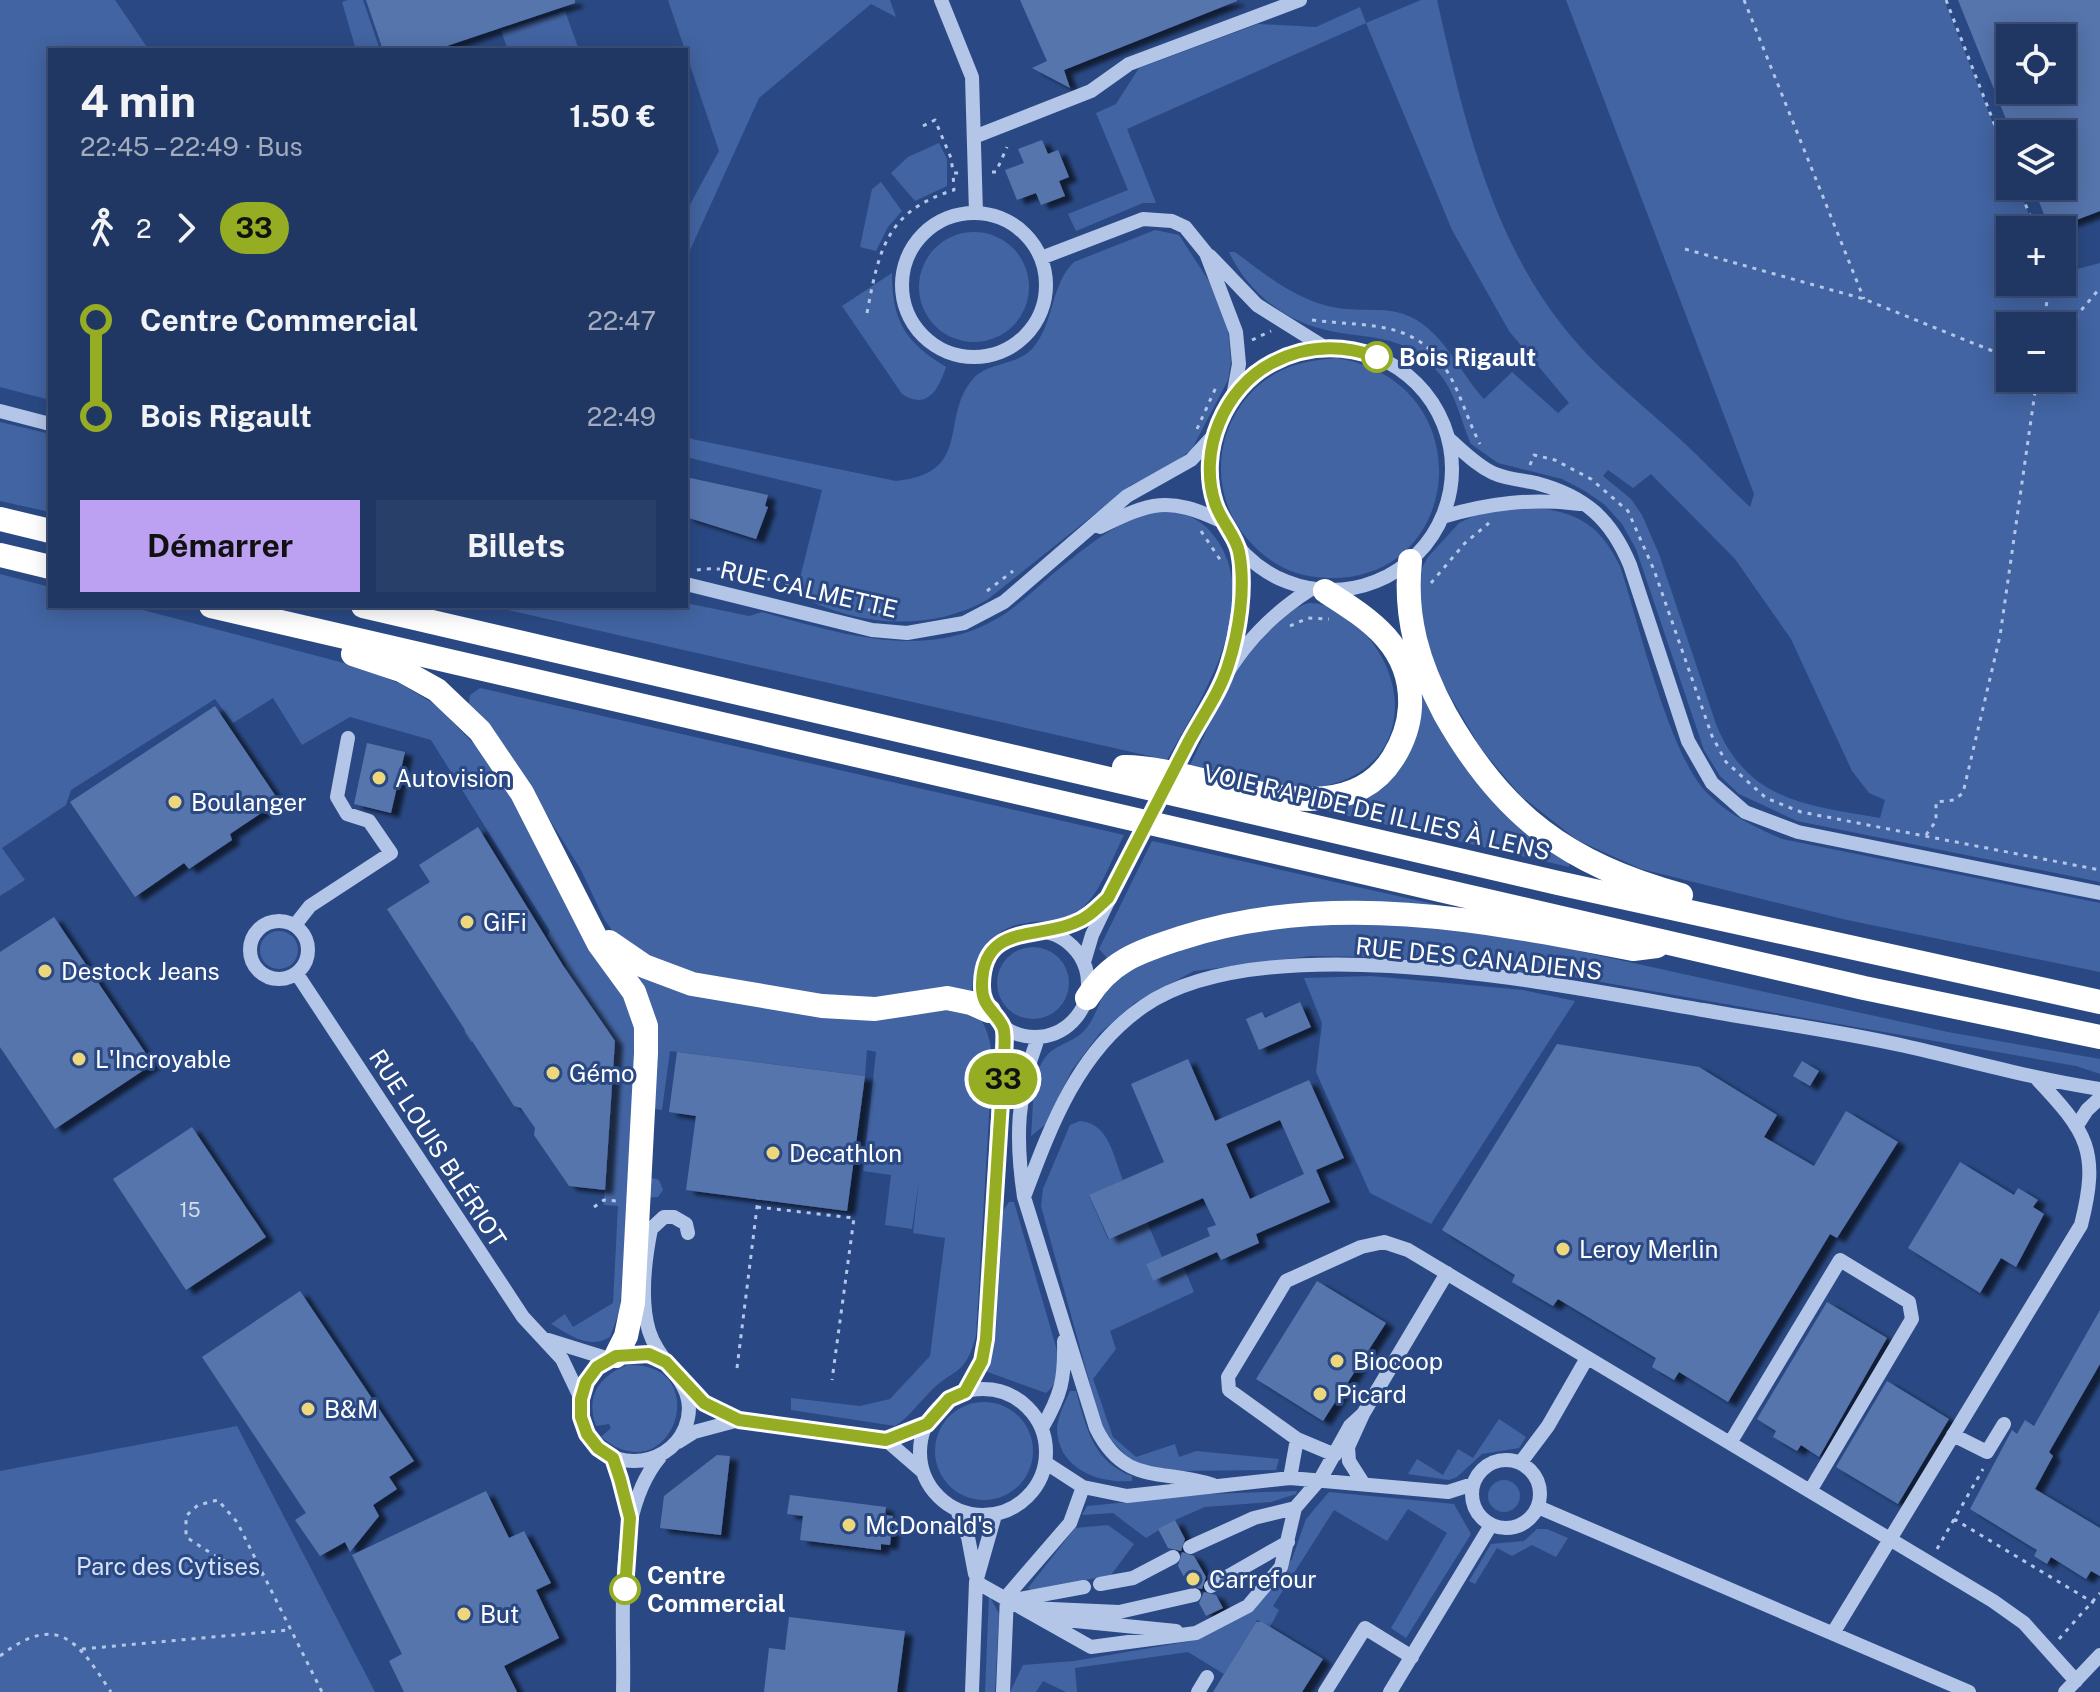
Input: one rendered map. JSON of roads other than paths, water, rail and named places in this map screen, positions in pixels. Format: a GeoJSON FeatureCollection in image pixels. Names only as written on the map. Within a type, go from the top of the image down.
{"type":"FeatureCollection","features":[{"type":"Feature","properties":{"kind":"highway"},"geometry":{"type":"LineString","coordinates":[[0,519],[48,531]]}},
{"type":"Feature","properties":{"kind":"highway"},"geometry":{"type":"LineString","coordinates":[[0,555],[48,567]]}},
{"type":"Feature","properties":{"kind":"highway"},"geometry":{"type":"LineString","coordinates":[[1410,561],[1408,618],[1417,652],[1433,691],[1488,782],[1540,832],[1569,851],[1600,868],[1688,897],[1711,917]]}},
{"type":"Feature","properties":{"kind":"highway"},"geometry":{"type":"LineString","coordinates":[[1086,774],[1127,767],[1311,800],[1346,795],[1377,777],[1401,744],[1408,723],[1410,704],[1403,667],[1393,647],[1374,623],[1318,590]]}},
{"type":"Feature","properties":{"kind":"highway"},"geometry":{"type":"LineString","coordinates":[[220,608],[1681,943],[1864,988],[2100,1037]]}},
{"type":"Feature","properties":{"kind":"highway","name":"VOIE RAPIDE DE ILLIES À LENS"},"geometry":{"type":"LineString","coordinates":[[372,608],[1711,917],[2100,1002]]}},
{"type":"Feature","properties":{"kind":"highway"},"geometry":{"type":"LineString","coordinates":[[302,627],[345,652],[419,679],[456,706],[502,759],[591,923],[599,944],[634,992],[646,1026],[631,1318],[612,1357]]}},
{"type":"Feature","properties":{"kind":"highway"},"geometry":{"type":"LineString","coordinates":[[1087,998],[1101,975],[1148,949],[1213,928],[1293,914],[1379,913],[1490,924],[1633,949],[1681,943]]}},
{"type":"Feature","properties":{"kind":"highway"},"geometry":{"type":"LineString","coordinates":[[591,923],[634,960],[662,975],[692,984],[846,1009],[904,1007],[947,998],[971,1003],[996,1019]]}},
{"type":"Feature","properties":{"kind":"street"},"geometry":{"type":"LineString","coordinates":[[941,0],[972,77],[976,213]]}},
{"type":"Feature","properties":{"kind":"street"},"geometry":{"type":"LineString","coordinates":[[974,137],[1091,91],[1129,64],[1300,0]]}},
{"type":"Feature","properties":{"kind":"street"},"geometry":{"type":"LineString","coordinates":[[976,213],[1000,218],[1022,231],[1041,258],[1045,297],[1038,319],[1022,339],[1001,353],[971,358],[951,354],[929,341],[915,327],[905,305],[904,269],[914,246],[931,227],[953,216],[976,213]]}},
{"type":"Feature","properties":{"kind":"street"},"geometry":{"type":"LineString","coordinates":[[1041,258],[1143,219],[1157,218],[1185,227],[1257,305],[1324,348]]}},
{"type":"Feature","properties":{"kind":"street"},"geometry":{"type":"LineString","coordinates":[[1206,253],[1227,302],[1239,346],[1233,397],[1215,434],[1210,478],[1221,521],[1239,549],[1271,575],[1318,590],[1367,585],[1410,561],[1429,541],[1442,517],[1452,477],[1449,439],[1434,404],[1411,377],[1363,352],[1324,348],[1296,352],[1268,365],[1233,397]]}},
{"type":"Feature","properties":{"kind":"street"},"geometry":{"type":"LineString","coordinates":[[0,411],[48,423]]}},
{"type":"Feature","properties":{"kind":"street","name":"RUE CALMETTE"},"geometry":{"type":"LineString","coordinates":[[688,584],[859,627],[907,633],[964,623],[1004,602],[1127,496],[1191,460],[1215,434]]}},
{"type":"Feature","properties":{"kind":"street"},"geometry":{"type":"LineString","coordinates":[[1449,439],[1475,462],[1495,474],[1559,489],[1603,516],[1619,539],[1688,741],[1700,765],[1728,800],[1745,812],[1798,832],[2100,893]]}},
{"type":"Feature","properties":{"kind":"street"},"geometry":{"type":"LineString","coordinates":[[1442,517],[1494,503],[1548,500],[1585,505]]}},
{"type":"Feature","properties":{"kind":"street","name":"RUE CALMETTE"},"geometry":{"type":"LineString","coordinates":[[1085,534],[1146,505],[1170,502],[1221,521]]}},
{"type":"Feature","properties":{"kind":"street"},"geometry":{"type":"LineString","coordinates":[[1228,668],[1239,607],[1239,549]]}},
{"type":"Feature","properties":{"kind":"street"},"geometry":{"type":"LineString","coordinates":[[1084,962],[1108,898],[1228,668],[1263,623],[1318,590]]}},
{"type":"Feature","properties":{"kind":"street"},"geometry":{"type":"LineString","coordinates":[[295,925],[310,906],[391,853],[369,821],[347,814],[337,797],[348,738]]}},
{"type":"Feature","properties":{"kind":"street"},"geometry":{"type":"LineString","coordinates":[[965,1392],[982,1361],[986,1339],[996,1019],[982,987],[990,956],[1015,935],[1047,932],[1089,915],[1108,898]]}},
{"type":"Feature","properties":{"kind":"street"},"geometry":{"type":"LineString","coordinates":[[280,920],[295,925],[309,947],[308,958],[297,974],[273,979],[256,968],[250,952],[252,939],[264,925],[280,920]]}},
{"type":"Feature","properties":{"kind":"street"},"geometry":{"type":"LineString","coordinates":[[996,1019],[1020,1036],[1038,1038],[1068,1026],[1087,998],[1088,980],[1084,962],[1069,943],[1047,932]]}},
{"type":"Feature","properties":{"kind":"street","name":"RUE DES CANADIENS"},"geometry":{"type":"LineString","coordinates":[[1024,1197],[1052,1121],[1080,1072],[1111,1034],[1145,1005],[1184,986],[1235,974],[1312,964],[1373,964],[1566,987],[1902,1045],[2037,1079],[2100,1089]]}},
{"type":"Feature","properties":{"kind":"street","name":"RUE LOUIS BLÉRIOT"},"geometry":{"type":"LineString","coordinates":[[297,974],[523,1317],[548,1340],[562,1359],[581,1399]]}},
{"type":"Feature","properties":{"kind":"street"},"geometry":{"type":"LineString","coordinates":[[1038,1038],[1023,1077],[1018,1113],[1018,1157],[1024,1197],[1096,1428],[1114,1455],[1139,1472],[1191,1477],[1213,1485]]}},
{"type":"Feature","properties":{"kind":"street"},"geometry":{"type":"LineString","coordinates":[[1833,1633],[2081,1225],[2090,1189],[2089,1158],[2078,1124],[2037,1079]]}},
{"type":"Feature","properties":{"kind":"street"},"geometry":{"type":"LineString","coordinates":[[2078,1124],[2100,1098]]}},
{"type":"Feature","properties":{"kind":"street"},"geometry":{"type":"LineString","coordinates":[[637,1212],[681,1220],[688,1233]]}},
{"type":"Feature","properties":{"kind":"street"},"geometry":{"type":"LineString","coordinates":[[664,1217],[651,1229],[648,1243],[645,1307],[654,1345],[685,1385],[704,1403],[739,1420],[886,1440],[927,1424]]}},
{"type":"Feature","properties":{"kind":"street"},"geometry":{"type":"LineString","coordinates":[[1335,1455],[1297,1439],[1229,1390],[1228,1377],[1286,1281],[1361,1247],[1384,1242],[1408,1250],[1993,1601],[2024,1623],[2076,1681]]}},
{"type":"Feature","properties":{"kind":"street"},"geometry":{"type":"LineString","coordinates":[[1730,1443],[1840,1260],[1890,1288],[1909,1302],[1912,1319],[1810,1491]]}},
{"type":"Feature","properties":{"kind":"street"},"geometry":{"type":"LineString","coordinates":[[1363,1483],[1349,1461],[1348,1447],[1363,1414],[1447,1273]]}},
{"type":"Feature","properties":{"kind":"street"},"geometry":{"type":"LineString","coordinates":[[1042,1428],[1061,1396],[1065,1372],[1063,1324]]}},
{"type":"Feature","properties":{"kind":"street","name":"RUE LOUIS BLÉRIOT"},"geometry":{"type":"LineString","coordinates":[[548,1340],[612,1357]]}},
{"type":"Feature","properties":{"kind":"street"},"geometry":{"type":"LineString","coordinates":[[662,1455],[639,1461],[613,1458],[598,1448],[587,1434],[581,1417],[581,1399],[586,1382],[612,1357],[649,1354],[666,1362]]}},
{"type":"Feature","properties":{"kind":"street"},"geometry":{"type":"LineString","coordinates":[[1521,1462],[1548,1426],[1587,1358]]}},
{"type":"Feature","properties":{"kind":"street"},"geometry":{"type":"LineString","coordinates":[[675,1444],[689,1415],[685,1385]]}},
{"type":"Feature","properties":{"kind":"street"},"geometry":{"type":"LineString","coordinates":[[886,1440],[923,1472],[931,1488],[957,1510],[976,1515],[995,1515],[1029,1497],[1040,1481],[1046,1463],[1042,1428],[1019,1400],[983,1389],[965,1392],[943,1404],[927,1424],[921,1439],[923,1472]]}},
{"type":"Feature","properties":{"kind":"street"},"geometry":{"type":"LineString","coordinates":[[976,1582],[1016,1601],[1097,1649],[1196,1633],[1248,1606],[1281,1567],[1295,1508],[1321,1478],[1350,1426],[1363,1414]]}},
{"type":"Feature","properties":{"kind":"street"},"geometry":{"type":"LineString","coordinates":[[623,1692],[630,1518],[645,1474],[662,1455],[694,1432],[739,1420]]}},
{"type":"Feature","properties":{"kind":"street"},"geometry":{"type":"LineString","coordinates":[[1953,1435],[1987,1452],[2004,1424]]}},
{"type":"Feature","properties":{"kind":"street"},"geometry":{"type":"LineString","coordinates":[[1290,1478],[1297,1439]]}},
{"type":"Feature","properties":{"kind":"street"},"geometry":{"type":"LineString","coordinates":[[613,1458],[630,1518]]}},
{"type":"Feature","properties":{"kind":"street"},"geometry":{"type":"LineString","coordinates":[[1046,1463],[1083,1487],[1127,1496],[1290,1478],[1321,1478],[1448,1492],[1473,1484],[1487,1465],[1509,1459],[1521,1462],[1536,1476],[1540,1486],[1538,1507],[1524,1524],[1502,1528],[1491,1525],[1475,1508],[1473,1484]]}},
{"type":"Feature","properties":{"kind":"street"},"geometry":{"type":"LineString","coordinates":[[1003,1692],[1016,1601],[1070,1523],[1083,1487]]}},
{"type":"Feature","properties":{"kind":"street"},"geometry":{"type":"LineString","coordinates":[[1538,1507],[1969,1692]]}},
{"type":"Feature","properties":{"kind":"street"},"geometry":{"type":"LineString","coordinates":[[1190,1547],[1254,1518],[1295,1508]]}},
{"type":"Feature","properties":{"kind":"street"},"geometry":{"type":"LineString","coordinates":[[957,1510],[968,1537],[976,1582],[972,1692]]}},
{"type":"Feature","properties":{"kind":"street"},"geometry":{"type":"LineString","coordinates":[[976,1582],[995,1515]]}},
{"type":"Feature","properties":{"kind":"street"},"geometry":{"type":"LineString","coordinates":[[1390,1692],[1491,1525]]}},
{"type":"Feature","properties":{"kind":"street"},"geometry":{"type":"LineString","coordinates":[[1211,1586],[1288,1542]]}},
{"type":"Feature","properties":{"kind":"street"},"geometry":{"type":"LineString","coordinates":[[1100,1584],[1133,1578],[1173,1557]]}},
{"type":"Feature","properties":{"kind":"street"},"geometry":{"type":"LineString","coordinates":[[1016,1601],[1084,1587]]}},
{"type":"Feature","properties":{"kind":"street"},"geometry":{"type":"LineString","coordinates":[[1016,1601],[1119,1612],[1194,1595]]}},
{"type":"Feature","properties":{"kind":"street"},"geometry":{"type":"LineString","coordinates":[[1042,1617],[1196,1633]]}},
{"type":"Feature","properties":{"kind":"street"},"geometry":{"type":"LineString","coordinates":[[1325,1692],[1365,1628],[1412,1657]]}},
{"type":"Feature","properties":{"kind":"street"},"geometry":{"type":"LineString","coordinates":[[2065,1692],[2100,1655]]}},
{"type":"Feature","properties":{"kind":"street"},"geometry":{"type":"LineString","coordinates":[[1198,1692],[1207,1677]]}},
{"type":"Feature","properties":{"kind":"place","name":"Bois Rigault"},"geometry":{"type":"Point","coordinates":[1377,357]}},
{"type":"Feature","properties":{"kind":"place","name":"Autovision"},"geometry":{"type":"Point","coordinates":[379,778]}},
{"type":"Feature","properties":{"kind":"place","name":"Boulanger"},"geometry":{"type":"Point","coordinates":[175,802]}},
{"type":"Feature","properties":{"kind":"place","name":"GiFi"},"geometry":{"type":"Point","coordinates":[467,922]}},
{"type":"Feature","properties":{"kind":"place","name":"Destock Jeans"},"geometry":{"type":"Point","coordinates":[45,971]}},
{"type":"Feature","properties":{"kind":"place","name":"L'Incroyable"},"geometry":{"type":"Point","coordinates":[79,1059]}},
{"type":"Feature","properties":{"kind":"place","name":"Gémo"},"geometry":{"type":"Point","coordinates":[553,1073]}},
{"type":"Feature","properties":{"kind":"place","name":"Decathlon"},"geometry":{"type":"Point","coordinates":[773,1153]}},
{"type":"Feature","properties":{"kind":"place","name":"Leroy Merlin"},"geometry":{"type":"Point","coordinates":[1563,1249]}},
{"type":"Feature","properties":{"kind":"place","name":"Biocoop"},"geometry":{"type":"Point","coordinates":[1337,1361]}},
{"type":"Feature","properties":{"kind":"place","name":"Picard"},"geometry":{"type":"Point","coordinates":[1320,1394]}},
{"type":"Feature","properties":{"kind":"place","name":"B&M"},"geometry":{"type":"Point","coordinates":[308,1409]}},
{"type":"Feature","properties":{"kind":"place","name":"McDonald's"},"geometry":{"type":"Point","coordinates":[849,1525]}},
{"type":"Feature","properties":{"kind":"place","name":"Carrefour"},"geometry":{"type":"Point","coordinates":[1193,1579]}},
{"type":"Feature","properties":{"kind":"place","name":"Centre Commercial"},"geometry":{"type":"Point","coordinates":[625,1589]}},
{"type":"Feature","properties":{"kind":"place","name":"But"},"geometry":{"type":"Point","coordinates":[464,1614]}},
{"type":"Feature","properties":{"kind":"park label","name":"Parc des Cytises"},"geometry":{"type":"Point","coordinates":[168,1566]}}]}
